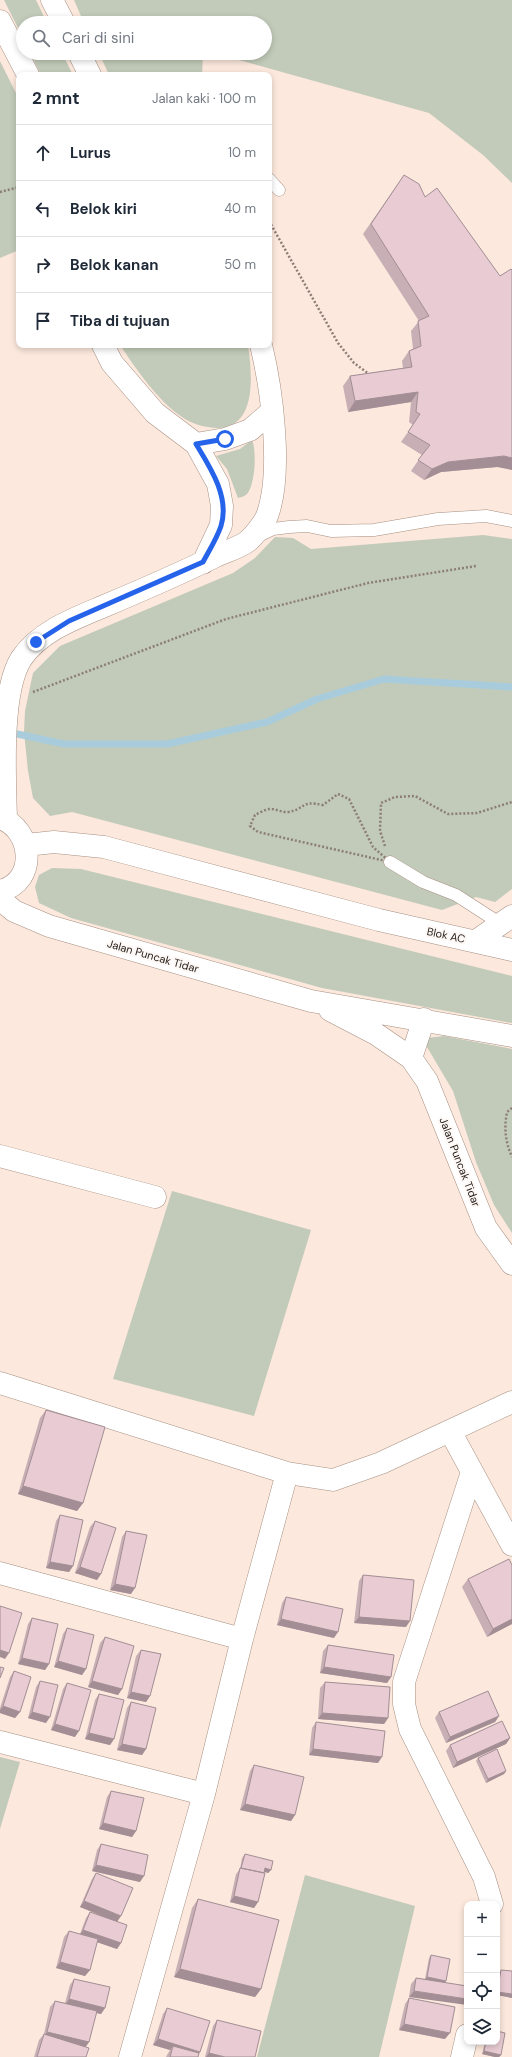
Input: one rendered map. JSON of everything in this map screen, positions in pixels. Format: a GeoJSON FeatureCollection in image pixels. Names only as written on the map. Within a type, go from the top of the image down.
{"type":"FeatureCollection","features":[{"type":"Feature","properties":{"kind":"street"},"geometry":{"type":"LineString","coordinates":[[52,0],[60,16]]}},
{"type":"Feature","properties":{"kind":"street"},"geometry":{"type":"LineString","coordinates":[[0,21],[16,52]]}},
{"type":"Feature","properties":{"kind":"street"},"geometry":{"type":"LineString","coordinates":[[20,60],[26,72]]}},
{"type":"Feature","properties":{"kind":"street"},"geometry":{"type":"LineString","coordinates":[[82,60],[88,72]]}},
{"type":"Feature","properties":{"kind":"street"},"geometry":{"type":"LineString","coordinates":[[104,348],[112,363],[155,413],[196,444],[218,484],[222,506],[221,525],[203,562]]}},
{"type":"Feature","properties":{"kind":"street"},"geometry":{"type":"LineString","coordinates":[[0,891],[13,885],[21,876],[27,861],[26,844],[18,830],[3,818],[7,705],[11,680],[21,659],[36,642],[69,621],[248,541],[266,517],[274,488],[275,434],[261,348]]}},
{"type":"Feature","properties":{"kind":"street"},"geometry":{"type":"LineString","coordinates":[[196,444],[225,439],[250,430],[271,412]]}},
{"type":"Feature","properties":{"kind":"street","name":"Blok AC"},"geometry":{"type":"LineString","coordinates":[[26,844],[54,842],[104,847],[379,920],[512,950]]}},
{"type":"Feature","properties":{"kind":"street","name":"Jalan Puncak Tidar"},"geometry":{"type":"LineString","coordinates":[[0,899],[14,911],[49,926],[311,1001],[512,1036]]}},
{"type":"Feature","properties":{"kind":"street"},"geometry":{"type":"LineString","coordinates":[[476,941],[506,920]]}},
{"type":"Feature","properties":{"kind":"street","name":"Jalan Puncak Tidar"},"geometry":{"type":"LineString","coordinates":[[311,1001],[376,1034],[412,1058],[427,1081],[486,1228],[512,1264]]}},
{"type":"Feature","properties":{"kind":"street"},"geometry":{"type":"LineString","coordinates":[[412,1058],[424,1020]]}},
{"type":"Feature","properties":{"kind":"street"},"geometry":{"type":"LineString","coordinates":[[0,1156],[155,1198]]}},
{"type":"Feature","properties":{"kind":"street"},"geometry":{"type":"LineString","coordinates":[[0,1384],[287,1473],[333,1480],[381,1463],[512,1402]]}},
{"type":"Feature","properties":{"kind":"street"},"geometry":{"type":"LineString","coordinates":[[450,1431],[512,1545]]}},
{"type":"Feature","properties":{"kind":"street"},"geometry":{"type":"LineString","coordinates":[[472,1472],[404,1682],[404,1704],[410,1729],[484,1876],[491,1901]]}},
{"type":"Feature","properties":{"kind":"street"},"geometry":{"type":"LineString","coordinates":[[130,2057],[204,1794],[242,1639],[287,1473]]}},
{"type":"Feature","properties":{"kind":"street"},"geometry":{"type":"LineString","coordinates":[[0,1573],[242,1639]]}},
{"type":"Feature","properties":{"kind":"street"},"geometry":{"type":"LineString","coordinates":[[0,1742],[204,1794]]}},
{"type":"Feature","properties":{"kind":"street"},"geometry":{"type":"LineString","coordinates":[[462,2057],[465,2045]]}},
{"type":"Feature","properties":{"kind":"lane"},"geometry":{"type":"LineString","coordinates":[[272,182],[279,190]]}},
{"type":"Feature","properties":{"kind":"lane"},"geometry":{"type":"LineString","coordinates":[[248,541],[273,529],[289,527],[307,526],[331,532],[374,530],[438,519],[486,516],[512,521]]}},
{"type":"Feature","properties":{"kind":"lane"},"geometry":{"type":"LineString","coordinates":[[389,859],[423,882],[456,895],[506,920]]}},
{"type":"Feature","properties":{"kind":"path"},"geometry":{"type":"LineString","coordinates":[[0,192],[16,188]]}},
{"type":"Feature","properties":{"kind":"path"},"geometry":{"type":"LineString","coordinates":[[272,226],[338,343],[354,363],[369,374]]}},
{"type":"Feature","properties":{"kind":"path"},"geometry":{"type":"LineString","coordinates":[[7,705],[226,619],[368,583],[476,566]]}},
{"type":"Feature","properties":{"kind":"path"},"geometry":{"type":"LineString","coordinates":[[338,794],[349,799],[373,847],[389,859],[258,832],[250,826],[255,815],[270,809],[286,812],[297,809],[304,804],[311,802],[323,805],[338,794]]}},
{"type":"Feature","properties":{"kind":"path"},"geometry":{"type":"LineString","coordinates":[[386,850],[380,832],[381,803],[395,797],[415,796],[448,814],[477,813],[512,802]]}},
{"type":"Feature","properties":{"kind":"path"},"geometry":{"type":"LineString","coordinates":[[512,1108],[507,1112],[504,1127],[508,1147],[512,1157]]}},
{"type":"Feature","properties":{"kind":"green space"},"geometry":{"type":"Polygon","coordinates":[[[4,0],[36,0],[44,16],[16,16],[16,24],[4,0]]]}},
{"type":"Feature","properties":{"kind":"green space"},"geometry":{"type":"Polygon","coordinates":[[[74,0],[512,0],[512,183],[483,155],[429,113],[239,60],[272,60],[272,16],[81,16],[74,0]]]}},
{"type":"Feature","properties":{"kind":"green space"},"geometry":{"type":"Polygon","coordinates":[[[34,60],[66,60],[72,72],[40,72],[34,60]]]}},
{"type":"Feature","properties":{"kind":"green space"},"geometry":{"type":"Polygon","coordinates":[[[102,60],[203,60],[202,72],[108,72],[102,60]]]}},
{"type":"Feature","properties":{"kind":"green space"},"geometry":{"type":"Polygon","coordinates":[[[0,61],[16,93],[16,251],[0,258],[0,61]]]}},
{"type":"Feature","properties":{"kind":"green space"},"geometry":{"type":"Polygon","coordinates":[[[122,348],[248,348],[251,384],[246,410],[239,419],[230,426],[211,428],[198,425],[190,422],[173,410],[156,394],[122,348]]]}},
{"type":"Feature","properties":{"kind":"green space"},"geometry":{"type":"Polygon","coordinates":[[[252,440],[254,445],[255,460],[252,483],[247,494],[238,498],[227,469],[216,456],[240,449],[252,440]]]}},
{"type":"Feature","properties":{"kind":"green space"},"geometry":{"type":"Polygon","coordinates":[[[483,535],[512,539],[512,889],[495,902],[476,897],[442,910],[72,812],[50,816],[33,798],[28,771],[24,732],[25,711],[33,673],[60,646],[233,573],[255,558],[275,537],[293,538],[311,549],[483,535]]]}},
{"type":"Feature","properties":{"kind":"green space"},"geometry":{"type":"Polygon","coordinates":[[[52,868],[81,869],[512,976],[512,1023],[322,988],[71,918],[39,903],[35,887],[39,875],[52,868]]]}},
{"type":"Feature","properties":{"kind":"green space"},"geometry":{"type":"Polygon","coordinates":[[[444,1036],[512,1049],[512,1233],[494,1205],[476,1162],[453,1091],[427,1047],[427,1038],[444,1036]]]}},
{"type":"Feature","properties":{"kind":"green space"},"geometry":{"type":"Polygon","coordinates":[[[172,1191],[311,1230],[254,1416],[113,1379],[172,1191]]]}},
{"type":"Feature","properties":{"kind":"green space"},"geometry":{"type":"Polygon","coordinates":[[[0,1757],[20,1762],[0,1829],[0,1757]]]}},
{"type":"Feature","properties":{"kind":"green space"},"geometry":{"type":"Polygon","coordinates":[[[305,1875],[415,1906],[379,2057],[257,2057],[305,1875]]]}},
{"type":"Feature","properties":{"kind":"building"},"geometry":{"type":"Polygon","coordinates":[[[404,175],[419,184],[425,197],[437,188],[500,276],[511,269],[512,270],[512,458],[504,456],[448,462],[432,469],[418,460],[430,445],[408,432],[420,414],[416,412],[418,392],[355,401],[350,376],[412,367],[409,351],[421,346],[418,321],[429,316],[371,224],[404,175]]]}},
{"type":"Feature","properties":{"kind":"building"},"geometry":{"type":"Polygon","coordinates":[[[46,1410],[105,1427],[83,1503],[23,1486],[46,1410]]]}},
{"type":"Feature","properties":{"kind":"building"},"geometry":{"type":"Polygon","coordinates":[[[60,1515],[83,1520],[73,1566],[50,1562],[60,1515]]]}},
{"type":"Feature","properties":{"kind":"building"},"geometry":{"type":"Polygon","coordinates":[[[95,1521],[116,1528],[101,1574],[80,1567],[95,1521]]]}},
{"type":"Feature","properties":{"kind":"building"},"geometry":{"type":"Polygon","coordinates":[[[126,1531],[147,1535],[135,1588],[115,1584],[126,1531]]]}},
{"type":"Feature","properties":{"kind":"building"},"geometry":{"type":"Polygon","coordinates":[[[509,1559],[512,1565],[512,1619],[493,1629],[468,1579],[509,1559]]]}},
{"type":"Feature","properties":{"kind":"building"},"geometry":{"type":"Polygon","coordinates":[[[363,1575],[414,1580],[410,1621],[359,1617],[363,1575]]]}},
{"type":"Feature","properties":{"kind":"building"},"geometry":{"type":"Polygon","coordinates":[[[286,1597],[343,1609],[338,1632],[281,1619],[286,1597]]]}},
{"type":"Feature","properties":{"kind":"building"},"geometry":{"type":"Polygon","coordinates":[[[0,1606],[22,1613],[9,1653],[0,1650],[0,1606]]]}},
{"type":"Feature","properties":{"kind":"building"},"geometry":{"type":"Polygon","coordinates":[[[32,1618],[58,1624],[49,1664],[22,1658],[32,1618]]]}},
{"type":"Feature","properties":{"kind":"building"},"geometry":{"type":"Polygon","coordinates":[[[67,1628],[94,1635],[86,1669],[58,1661],[67,1628]]]}},
{"type":"Feature","properties":{"kind":"building"},"geometry":{"type":"Polygon","coordinates":[[[105,1637],[134,1646],[122,1689],[92,1681],[105,1637]]]}},
{"type":"Feature","properties":{"kind":"building"},"geometry":{"type":"Polygon","coordinates":[[[328,1645],[394,1655],[391,1677],[324,1667],[328,1645]]]}},
{"type":"Feature","properties":{"kind":"building"},"geometry":{"type":"Polygon","coordinates":[[[141,1650],[161,1654],[150,1696],[131,1692],[141,1650]]]}},
{"type":"Feature","properties":{"kind":"building"},"geometry":{"type":"Polygon","coordinates":[[[0,1667],[4,1668],[0,1678],[0,1667]]]}},
{"type":"Feature","properties":{"kind":"building"},"geometry":{"type":"Polygon","coordinates":[[[14,1671],[31,1677],[20,1712],[3,1706],[14,1671]]]}},
{"type":"Feature","properties":{"kind":"building"},"geometry":{"type":"Polygon","coordinates":[[[40,1681],[58,1685],[50,1717],[32,1712],[40,1681]]]}},
{"type":"Feature","properties":{"kind":"building"},"geometry":{"type":"Polygon","coordinates":[[[325,1682],[390,1687],[388,1718],[322,1713],[325,1682]]]}},
{"type":"Feature","properties":{"kind":"building"},"geometry":{"type":"Polygon","coordinates":[[[67,1683],[91,1690],[79,1731],[55,1724],[67,1683]]]}},
{"type":"Feature","properties":{"kind":"building"},"geometry":{"type":"Polygon","coordinates":[[[488,1691],[499,1716],[450,1737],[439,1712],[488,1691]]]}},
{"type":"Feature","properties":{"kind":"building"},"geometry":{"type":"Polygon","coordinates":[[[99,1694],[124,1700],[114,1739],[89,1733],[99,1694]]]}},
{"type":"Feature","properties":{"kind":"building"},"geometry":{"type":"Polygon","coordinates":[[[131,1702],[156,1708],[146,1749],[122,1744],[131,1702]]]}},
{"type":"Feature","properties":{"kind":"building"},"geometry":{"type":"Polygon","coordinates":[[[502,1721],[510,1738],[457,1762],[450,1745],[502,1721]]]}},
{"type":"Feature","properties":{"kind":"building"},"geometry":{"type":"Polygon","coordinates":[[[316,1722],[385,1731],[382,1757],[313,1749],[316,1722]]]}},
{"type":"Feature","properties":{"kind":"building"},"geometry":{"type":"Polygon","coordinates":[[[497,1749],[506,1771],[488,1779],[478,1758],[497,1749]]]}},
{"type":"Feature","properties":{"kind":"building"},"geometry":{"type":"Polygon","coordinates":[[[254,1765],[304,1777],[295,1815],[245,1804],[254,1765]]]}},
{"type":"Feature","properties":{"kind":"building"},"geometry":{"type":"Polygon","coordinates":[[[111,1791],[144,1798],[136,1831],[103,1823],[111,1791]]]}},
{"type":"Feature","properties":{"kind":"building"},"geometry":{"type":"Polygon","coordinates":[[[101,1844],[148,1855],[144,1876],[96,1865],[101,1844]]]}},
{"type":"Feature","properties":{"kind":"building"},"geometry":{"type":"Polygon","coordinates":[[[245,1854],[273,1861],[271,1870],[265,1868],[264,1873],[241,1868],[245,1854]]]}},
{"type":"Feature","properties":{"kind":"building"},"geometry":{"type":"Polygon","coordinates":[[[240,1868],[265,1873],[258,1902],[234,1896],[240,1868]]]}},
{"type":"Feature","properties":{"kind":"building"},"geometry":{"type":"Polygon","coordinates":[[[96,1873],[133,1888],[121,1916],[84,1901],[96,1873]]]}},
{"type":"Feature","properties":{"kind":"building"},"geometry":{"type":"Polygon","coordinates":[[[198,1899],[279,1920],[261,1989],[180,1969],[198,1899]]]}},
{"type":"Feature","properties":{"kind":"building"},"geometry":{"type":"Polygon","coordinates":[[[90,1912],[127,1925],[121,1943],[83,1930],[90,1912]]]}},
{"type":"Feature","properties":{"kind":"building"},"geometry":{"type":"Polygon","coordinates":[[[69,1931],[98,1939],[90,1970],[60,1962],[69,1931]]]}},
{"type":"Feature","properties":{"kind":"building"},"geometry":{"type":"Polygon","coordinates":[[[431,1955],[450,1959],[446,1981],[427,1977],[431,1955]]]}},
{"type":"Feature","properties":{"kind":"building"},"geometry":{"type":"Polygon","coordinates":[[[501,1970],[512,1971],[512,1994],[500,1992],[501,1970]]]}},
{"type":"Feature","properties":{"kind":"building"},"geometry":{"type":"Polygon","coordinates":[[[416,1978],[464,1986],[464,1999],[414,1991],[416,1978]]]}},
{"type":"Feature","properties":{"kind":"building"},"geometry":{"type":"Polygon","coordinates":[[[74,1979],[110,1987],[105,2008],[69,1999],[74,1979]]]}},
{"type":"Feature","properties":{"kind":"building"},"geometry":{"type":"Polygon","coordinates":[[[409,1998],[455,2007],[450,2033],[404,2024],[409,1998]]]}},
{"type":"Feature","properties":{"kind":"building"},"geometry":{"type":"Polygon","coordinates":[[[55,2001],[97,2011],[89,2042],[47,2032],[55,2001]]]}},
{"type":"Feature","properties":{"kind":"building"},"geometry":{"type":"Polygon","coordinates":[[[167,2008],[210,2021],[200,2052],[158,2039],[167,2008]]]}},
{"type":"Feature","properties":{"kind":"building"},"geometry":{"type":"Polygon","coordinates":[[[217,2020],[261,2031],[255,2057],[225,2057],[209,2053],[217,2020]]]}},
{"type":"Feature","properties":{"kind":"building"},"geometry":{"type":"Polygon","coordinates":[[[500,2032],[505,2033],[501,2055],[484,2051],[485,2045],[500,2045],[500,2032]]]}},
{"type":"Feature","properties":{"kind":"building"},"geometry":{"type":"Polygon","coordinates":[[[44,2034],[89,2048],[86,2057],[37,2057],[44,2034]]]}},
{"type":"Feature","properties":{"kind":"building"},"geometry":{"type":"Polygon","coordinates":[[[173,2046],[199,2053],[198,2057],[170,2057],[173,2046]]]}},
{"type":"Feature","properties":{"kind":"waterway"},"geometry":{"type":"LineString","coordinates":[[8,732],[64,744],[167,744],[267,722],[317,699],[384,679],[512,687]]}},
{"type":"Feature","properties":{"kind":"route"},"geometry":{"type":"LineString","coordinates":[[36,642],[69,621],[203,562],[221,525],[222,506],[218,484],[196,444],[225,439]]}}]}
